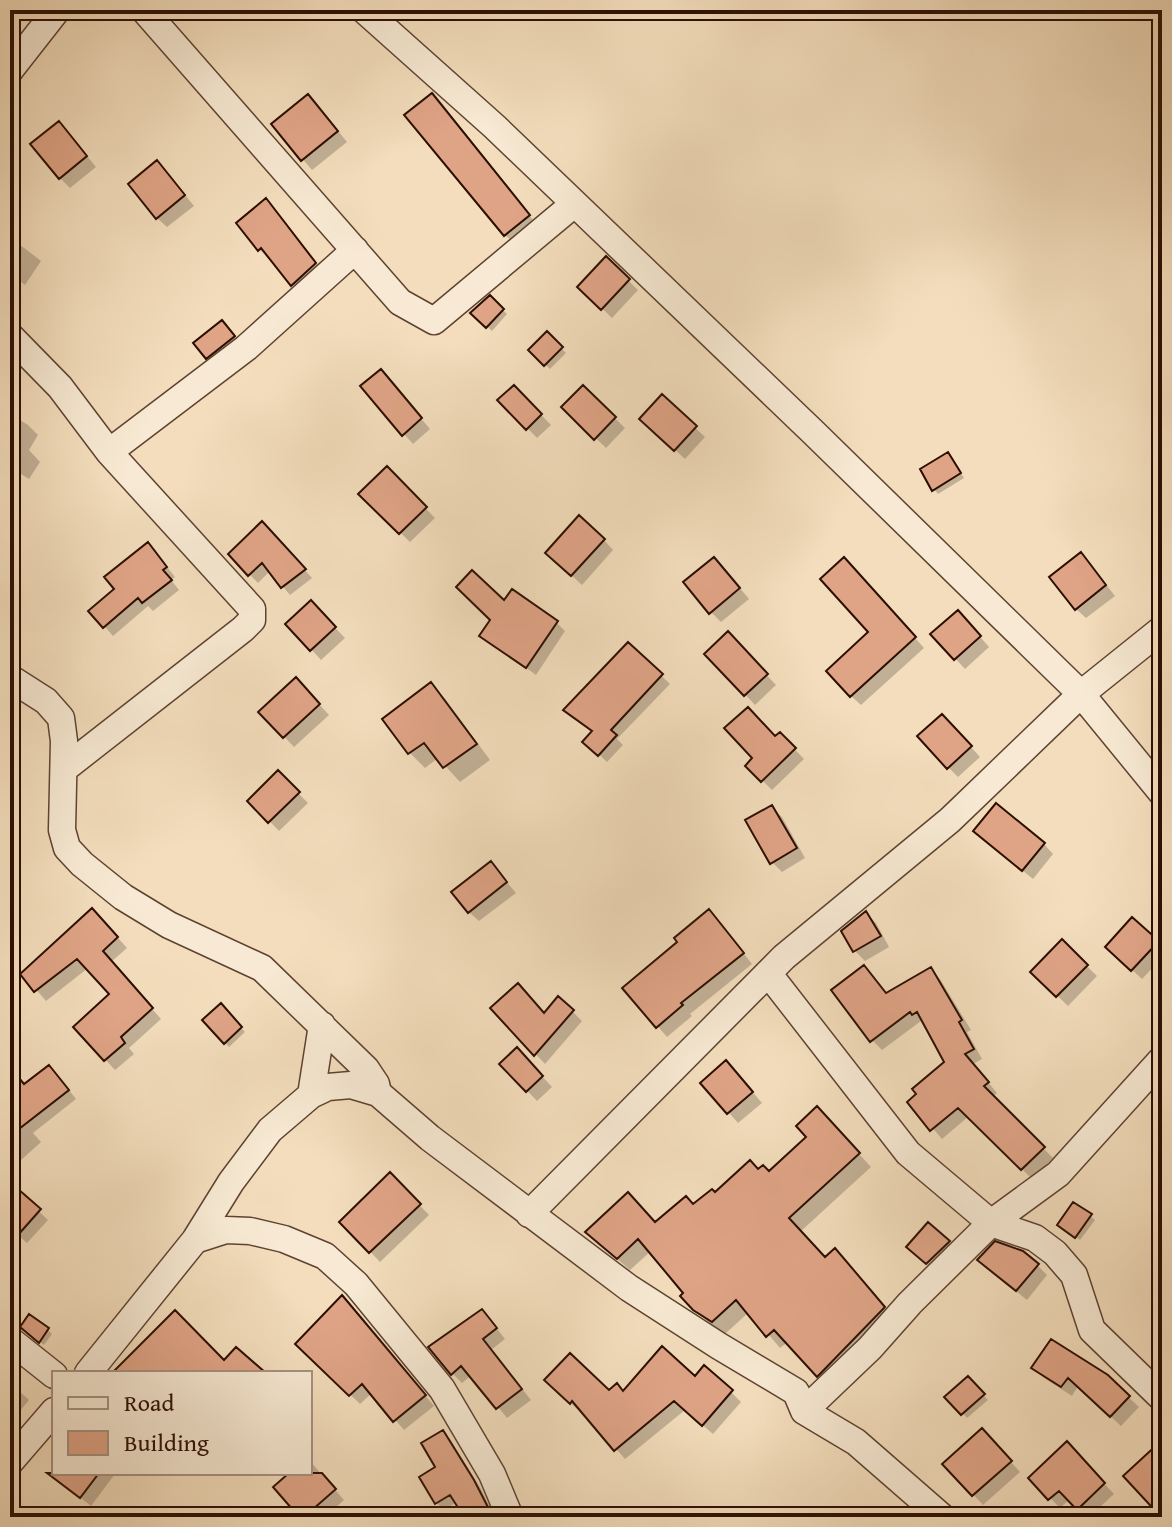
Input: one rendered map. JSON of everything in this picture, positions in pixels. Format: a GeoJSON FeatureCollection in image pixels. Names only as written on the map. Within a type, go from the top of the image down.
{"type":"FeatureCollection","features":[{"type":"Feature","properties":{"kind":"street"},"geometry":{"type":"LineString","coordinates":[[10,70],[57,10]]}},
{"type":"Feature","properties":{"kind":"street"},"geometry":{"type":"LineString","coordinates":[[144,10],[400,302],[434,321],[574,204]]}},
{"type":"Feature","properties":{"kind":"street"},"geometry":{"type":"LineString","coordinates":[[364,10],[495,127],[1081,694],[1162,793]]}},
{"type":"Feature","properties":{"kind":"street"},"geometry":{"type":"LineString","coordinates":[[109,452],[246,348],[355,250]]}},
{"type":"Feature","properties":{"kind":"street"},"geometry":{"type":"LineString","coordinates":[[10,336],[60,387],[109,452],[252,609],[252,620],[64,769]]}},
{"type":"Feature","properties":{"kind":"street"},"geometry":{"type":"LineString","coordinates":[[529,1214],[768,973],[960,812],[1081,694],[1162,629]]}},
{"type":"Feature","properties":{"kind":"street"},"geometry":{"type":"LineString","coordinates":[[10,678],[46,701],[61,718],[64,769],[62,830],[67,848],[123,897],[169,925],[262,968],[366,1069],[378,1093]]}},
{"type":"Feature","properties":{"kind":"street"},"geometry":{"type":"LineString","coordinates":[[768,973],[908,1153],[991,1223],[1035,1238],[1055,1253],[1074,1275],[1092,1330],[1162,1398]]}},
{"type":"Feature","properties":{"kind":"street"},"geometry":{"type":"LineString","coordinates":[[311,1095],[322,1025]]}},
{"type":"Feature","properties":{"kind":"street"},"geometry":{"type":"LineString","coordinates":[[804,1411],[991,1223],[1058,1174],[1162,1059]]}},
{"type":"Feature","properties":{"kind":"street"},"geometry":{"type":"LineString","coordinates":[[90,1371],[195,1240],[231,1182],[270,1130],[311,1095],[328,1087],[351,1085],[378,1093],[430,1138],[629,1288],[796,1392],[804,1411],[856,1442],[942,1517]]}},
{"type":"Feature","properties":{"kind":"street"},"geometry":{"type":"LineString","coordinates":[[195,1240],[226,1230],[250,1231],[284,1239],[325,1256],[356,1284],[442,1389],[492,1474],[510,1517]]}},
{"type":"Feature","properties":{"kind":"street"},"geometry":{"type":"LineString","coordinates":[[10,1340],[52,1373]]}},
{"type":"Feature","properties":{"kind":"street"},"geometry":{"type":"LineString","coordinates":[[10,1462],[52,1413]]}},
{"type":"Feature","properties":{"kind":"building"},"geometry":{"type":"Polygon","coordinates":[[[432,93],[530,215],[504,236],[404,115],[432,93]]]}},
{"type":"Feature","properties":{"kind":"building"},"geometry":{"type":"Polygon","coordinates":[[[308,94],[338,131],[301,161],[271,124],[308,94]]]}},
{"type":"Feature","properties":{"kind":"building"},"geometry":{"type":"Polygon","coordinates":[[[59,121],[87,156],[59,179],[30,144],[59,121]]]}},
{"type":"Feature","properties":{"kind":"building"},"geometry":{"type":"Polygon","coordinates":[[[157,160],[185,195],[156,219],[128,184],[157,160]]]}},
{"type":"Feature","properties":{"kind":"building"},"geometry":{"type":"Polygon","coordinates":[[[266,198],[316,263],[291,286],[236,223],[266,198]]]}},
{"type":"Feature","properties":{"kind":"building"},"geometry":{"type":"Polygon","coordinates":[[[606,256],[630,279],[601,310],[577,287],[606,256]]]}},
{"type":"Feature","properties":{"kind":"building"},"geometry":{"type":"Polygon","coordinates":[[[490,295],[504,309],[486,328],[470,313],[490,295]]]}},
{"type":"Feature","properties":{"kind":"building"},"geometry":{"type":"Polygon","coordinates":[[[222,320],[235,336],[206,359],[193,343],[222,320]]]}},
{"type":"Feature","properties":{"kind":"building"},"geometry":{"type":"Polygon","coordinates":[[[547,331],[563,347],[544,366],[528,350],[547,331]]]}},
{"type":"Feature","properties":{"kind":"building"},"geometry":{"type":"Polygon","coordinates":[[[381,369],[422,418],[402,436],[360,386],[381,369]]]}},
{"type":"Feature","properties":{"kind":"building"},"geometry":{"type":"Polygon","coordinates":[[[514,385],[542,414],[526,430],[497,400],[514,385]]]}},
{"type":"Feature","properties":{"kind":"building"},"geometry":{"type":"Polygon","coordinates":[[[583,385],[616,417],[594,440],[561,407],[583,385]]]}},
{"type":"Feature","properties":{"kind":"building"},"geometry":{"type":"Polygon","coordinates":[[[662,394],[697,426],[674,451],[639,419],[662,394]]]}},
{"type":"Feature","properties":{"kind":"building"},"geometry":{"type":"Polygon","coordinates":[[[948,452],[961,473],[932,491],[920,469],[948,452]]]}},
{"type":"Feature","properties":{"kind":"building"},"geometry":{"type":"Polygon","coordinates":[[[387,466],[427,507],[399,534],[358,494],[387,466]]]}},
{"type":"Feature","properties":{"kind":"building"},"geometry":{"type":"Polygon","coordinates":[[[579,515],[605,539],[571,576],[545,553],[579,515]]]}},
{"type":"Feature","properties":{"kind":"building"},"geometry":{"type":"Polygon","coordinates":[[[262,521],[306,569],[281,588],[262,563],[248,576],[228,554],[262,521]]]}},
{"type":"Feature","properties":{"kind":"building"},"geometry":{"type":"Polygon","coordinates":[[[148,542],[167,567],[163,570],[172,580],[142,603],[138,598],[103,628],[88,611],[114,589],[104,577],[148,542]]]}},
{"type":"Feature","properties":{"kind":"building"},"geometry":{"type":"Polygon","coordinates":[[[1081,552],[1106,585],[1075,610],[1049,577],[1081,552]]]}},
{"type":"Feature","properties":{"kind":"building"},"geometry":{"type":"Polygon","coordinates":[[[714,557],[740,588],[709,614],[683,582],[714,557]]]}},
{"type":"Feature","properties":{"kind":"building"},"geometry":{"type":"Polygon","coordinates":[[[844,557],[916,637],[850,697],[826,671],[868,632],[820,579],[844,557]]]}},
{"type":"Feature","properties":{"kind":"building"},"geometry":{"type":"Polygon","coordinates":[[[472,570],[504,600],[512,589],[558,621],[526,668],[479,636],[490,620],[456,587],[472,570]]]}},
{"type":"Feature","properties":{"kind":"building"},"geometry":{"type":"Polygon","coordinates":[[[311,600],[336,627],[310,651],[285,624],[311,600]]]}},
{"type":"Feature","properties":{"kind":"building"},"geometry":{"type":"Polygon","coordinates":[[[958,610],[981,636],[954,660],[930,634],[958,610]]]}},
{"type":"Feature","properties":{"kind":"building"},"geometry":{"type":"Polygon","coordinates":[[[728,631],[768,674],[744,696],[704,654],[728,631]]]}},
{"type":"Feature","properties":{"kind":"building"},"geometry":{"type":"Polygon","coordinates":[[[628,642],[663,674],[611,730],[617,735],[598,756],[582,742],[592,731],[563,710],[628,642]]]}},
{"type":"Feature","properties":{"kind":"building"},"geometry":{"type":"Polygon","coordinates":[[[296,677],[320,704],[283,738],[258,712],[296,677]]]}},
{"type":"Feature","properties":{"kind":"building"},"geometry":{"type":"Polygon","coordinates":[[[431,682],[477,744],[443,768],[424,743],[408,754],[382,719],[431,682]]]}},
{"type":"Feature","properties":{"kind":"building"},"geometry":{"type":"Polygon","coordinates":[[[748,707],[775,736],[780,732],[796,748],[761,782],[745,766],[752,758],[724,728],[748,707]]]}},
{"type":"Feature","properties":{"kind":"building"},"geometry":{"type":"Polygon","coordinates":[[[942,714],[972,746],[947,769],[917,736],[942,714]]]}},
{"type":"Feature","properties":{"kind":"building"},"geometry":{"type":"Polygon","coordinates":[[[278,770],[300,792],[268,823],[247,801],[278,770]]]}},
{"type":"Feature","properties":{"kind":"building"},"geometry":{"type":"Polygon","coordinates":[[[996,803],[1045,843],[1022,871],[973,831],[996,803]]]}},
{"type":"Feature","properties":{"kind":"building"},"geometry":{"type":"Polygon","coordinates":[[[772,805],[797,848],[770,864],[745,820],[772,805]]]}},
{"type":"Feature","properties":{"kind":"building"},"geometry":{"type":"Polygon","coordinates":[[[491,861],[507,882],[468,913],[451,892],[491,861]]]}},
{"type":"Feature","properties":{"kind":"building"},"geometry":{"type":"Polygon","coordinates":[[[92,908],[118,937],[103,951],[153,1008],[121,1037],[125,1043],[104,1061],[73,1027],[109,994],[77,959],[34,992],[20,974],[92,908]]]}},
{"type":"Feature","properties":{"kind":"building"},"geometry":{"type":"Polygon","coordinates":[[[709,909],[744,953],[681,1003],[683,1005],[656,1028],[622,988],[677,942],[674,938],[709,909]]]}},
{"type":"Feature","properties":{"kind":"building"},"geometry":{"type":"Polygon","coordinates":[[[866,911],[881,936],[853,952],[841,931],[866,911]]]}},
{"type":"Feature","properties":{"kind":"building"},"geometry":{"type":"Polygon","coordinates":[[[1132,917],[1159,941],[1131,971],[1105,947],[1132,917]]]}},
{"type":"Feature","properties":{"kind":"building"},"geometry":{"type":"Polygon","coordinates":[[[1062,939],[1088,965],[1056,997],[1030,972],[1062,939]]]}},
{"type":"Feature","properties":{"kind":"building"},"geometry":{"type":"Polygon","coordinates":[[[864,965],[886,993],[931,967],[962,1020],[959,1022],[974,1049],[965,1054],[989,1082],[984,1086],[1045,1147],[1021,1170],[958,1108],[930,1131],[907,1102],[916,1094],[912,1089],[944,1062],[917,1012],[912,1015],[910,1012],[870,1042],[831,990],[864,965]]]}},
{"type":"Feature","properties":{"kind":"building"},"geometry":{"type":"Polygon","coordinates":[[[518,983],[544,1013],[558,996],[574,1010],[534,1056],[490,1008],[518,983]]]}},
{"type":"Feature","properties":{"kind":"building"},"geometry":{"type":"Polygon","coordinates":[[[221,1003],[242,1027],[224,1044],[202,1020],[221,1003]]]}},
{"type":"Feature","properties":{"kind":"building"},"geometry":{"type":"Polygon","coordinates":[[[517,1047],[543,1076],[526,1092],[499,1064],[517,1047]]]}},
{"type":"Feature","properties":{"kind":"building"},"geometry":{"type":"Polygon","coordinates":[[[726,1060],[753,1092],[727,1114],[700,1083],[726,1060]]]}},
{"type":"Feature","properties":{"kind":"building"},"geometry":{"type":"Polygon","coordinates":[[[49,1065],[69,1090],[10,1136],[10,1067],[24,1084],[49,1065]]]}},
{"type":"Feature","properties":{"kind":"building"},"geometry":{"type":"Polygon","coordinates":[[[817,1106],[860,1153],[789,1218],[825,1257],[835,1248],[885,1307],[817,1377],[774,1330],[766,1337],[736,1300],[712,1322],[693,1310],[680,1296],[683,1293],[638,1239],[617,1259],[585,1232],[628,1192],[655,1222],[686,1196],[693,1204],[712,1189],[715,1192],[750,1160],[758,1169],[763,1165],[769,1171],[806,1137],[796,1126],[817,1106]]]}},
{"type":"Feature","properties":{"kind":"building"},"geometry":{"type":"Polygon","coordinates":[[[390,1172],[421,1204],[369,1253],[339,1222],[390,1172]]]}},
{"type":"Feature","properties":{"kind":"building"},"geometry":{"type":"Polygon","coordinates":[[[10,1182],[41,1209],[10,1244],[10,1182]]]}},
{"type":"Feature","properties":{"kind":"building"},"geometry":{"type":"Polygon","coordinates":[[[1073,1202],[1092,1214],[1075,1238],[1057,1225],[1073,1202]]]}},
{"type":"Feature","properties":{"kind":"building"},"geometry":{"type":"Polygon","coordinates":[[[928,1222],[950,1241],[926,1264],[906,1247],[928,1222]]]}},
{"type":"Feature","properties":{"kind":"building"},"geometry":{"type":"Polygon","coordinates":[[[995,1241],[1023,1251],[1039,1264],[1016,1291],[977,1260],[995,1241]]]}},
{"type":"Feature","properties":{"kind":"building"},"geometry":{"type":"Polygon","coordinates":[[[342,1295],[426,1395],[393,1422],[362,1384],[349,1396],[295,1344],[342,1295]]]}},
{"type":"Feature","properties":{"kind":"building"},"geometry":{"type":"Polygon","coordinates":[[[482,1309],[497,1328],[483,1339],[522,1389],[496,1409],[461,1366],[451,1375],[428,1347],[482,1309]]]}},
{"type":"Feature","properties":{"kind":"building"},"geometry":{"type":"Polygon","coordinates":[[[175,1310],[224,1360],[236,1347],[264,1371],[114,1371],[175,1310]]]}},
{"type":"Feature","properties":{"kind":"building"},"geometry":{"type":"Polygon","coordinates":[[[29,1314],[49,1328],[39,1343],[20,1327],[29,1314]]]}},
{"type":"Feature","properties":{"kind":"building"},"geometry":{"type":"Polygon","coordinates":[[[1051,1339],[1108,1375],[1130,1396],[1110,1417],[1068,1378],[1061,1387],[1031,1368],[1051,1339]]]}},
{"type":"Feature","properties":{"kind":"building"},"geometry":{"type":"Polygon","coordinates":[[[662,1346],[695,1376],[704,1365],[733,1390],[702,1426],[674,1401],[614,1451],[572,1401],[570,1404],[544,1380],[570,1353],[609,1390],[617,1383],[623,1391],[662,1346]]]}},
{"type":"Feature","properties":{"kind":"building"},"geometry":{"type":"Polygon","coordinates":[[[968,1376],[985,1394],[961,1415],[944,1397],[968,1376]]]}},
{"type":"Feature","properties":{"kind":"building"},"geometry":{"type":"Polygon","coordinates":[[[982,1428],[1012,1461],[972,1496],[942,1464],[982,1428]]]}},
{"type":"Feature","properties":{"kind":"building"},"geometry":{"type":"Polygon","coordinates":[[[443,1430],[493,1517],[464,1517],[450,1495],[435,1504],[419,1477],[435,1467],[421,1443],[443,1430]]]}},
{"type":"Feature","properties":{"kind":"building"},"geometry":{"type":"Polygon","coordinates":[[[1162,1440],[1162,1517],[1161,1517],[1123,1476],[1162,1440]]]}},
{"type":"Feature","properties":{"kind":"building"},"geometry":{"type":"Polygon","coordinates":[[[1067,1441],[1105,1483],[1077,1510],[1059,1491],[1048,1500],[1028,1478],[1067,1441]]]}},
{"type":"Feature","properties":{"kind":"building"},"geometry":{"type":"Polygon","coordinates":[[[47,1473],[97,1475],[80,1498],[47,1473]]]}},
{"type":"Feature","properties":{"kind":"building"},"geometry":{"type":"Polygon","coordinates":[[[322,1473],[336,1489],[304,1517],[299,1517],[273,1487],[287,1475],[322,1473]]]}}]}
